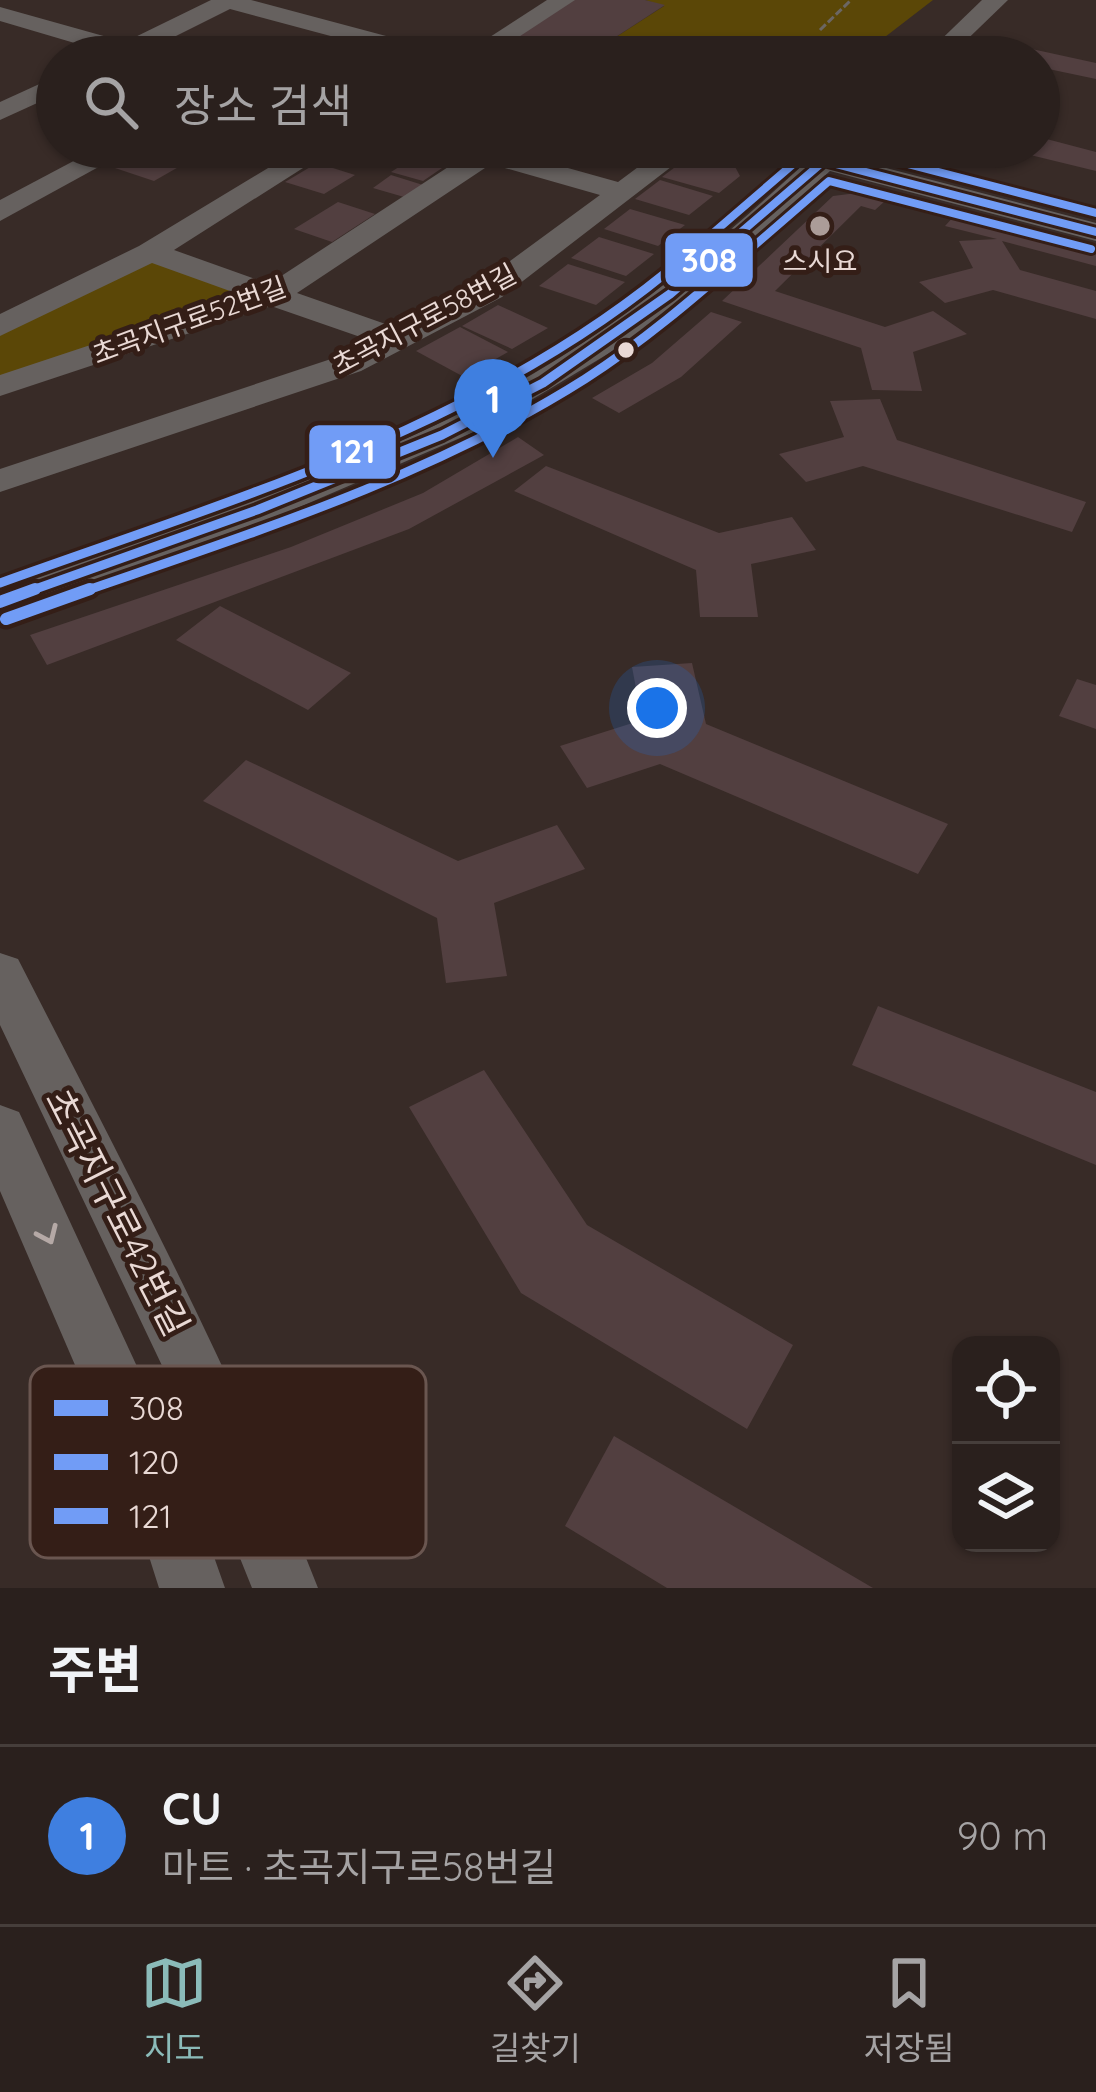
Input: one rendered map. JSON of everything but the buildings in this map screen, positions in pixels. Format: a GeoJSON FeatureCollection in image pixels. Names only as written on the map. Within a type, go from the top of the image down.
{"type":"FeatureCollection","features":[{"type":"Feature","properties":{"kind":"street"},"geometry":{"type":"LineString","coordinates":[[164,36],[226,0],[359,36]]}},
{"type":"Feature","properties":{"kind":"street"},"geometry":{"type":"LineString","coordinates":[[957,36],[995,0]]}},
{"type":"Feature","properties":{"kind":"street"},"geometry":{"type":"LineString","coordinates":[[502,36],[551,2]]}},
{"type":"Feature","properties":{"kind":"street"},"geometry":{"type":"LineString","coordinates":[[6,20],[63,36]]}},
{"type":"Feature","properties":{"kind":"street"},"geometry":{"type":"LineString","coordinates":[[0,112],[36,95]]}},
{"type":"Feature","properties":{"kind":"street"},"geometry":{"type":"LineString","coordinates":[[0,212],[82,168]]}},
{"type":"Feature","properties":{"kind":"street"},"geometry":{"type":"LineString","coordinates":[[0,326],[151,251],[287,168]]}},
{"type":"Feature","properties":{"kind":"street","name":"초곡지구로52번길"},"geometry":{"type":"LineString","coordinates":[[0,386],[275,294],[450,168]]}},
{"type":"Feature","properties":{"kind":"street","name":"초곡지구로52번길"},"geometry":{"type":"LineString","coordinates":[[538,168],[621,192]]}},
{"type":"Feature","properties":{"kind":"street","name":"초곡지구로58번길"},"geometry":{"type":"LineString","coordinates":[[0,481],[349,364],[491,290],[654,168]]}},
{"type":"Feature","properties":{"kind":"street"},"geometry":{"type":"LineString","coordinates":[[0,602],[257,510],[442,435],[543,383],[670,294],[816,168]]}},
{"type":"Feature","properties":{"kind":"street"},"geometry":{"type":"LineString","coordinates":[[879,168],[1096,232]]}},
{"type":"Feature","properties":{"kind":"street"},"geometry":{"type":"LineString","coordinates":[[151,251],[396,338]]}},
{"type":"Feature","properties":{"kind":"street","name":"초곡지구로42번길"},"geometry":{"type":"LineString","coordinates":[[0,973],[195,1366]]}},
{"type":"Feature","properties":{"kind":"street"},"geometry":{"type":"LineString","coordinates":[[0,1129],[106,1366]]}},
{"type":"Feature","properties":{"kind":"street"},"geometry":{"type":"LineString","coordinates":[[182,1558],[192,1588]]}},
{"type":"Feature","properties":{"kind":"street","name":"초곡지구로42번길"},"geometry":{"type":"LineString","coordinates":[[274,1558],[285,1588]]}},
{"type":"Feature","properties":{"kind":"path"},"geometry":{"type":"LineString","coordinates":[[820,30],[851,0]]}},
{"type":"Feature","properties":{"kind":"shaded area"},"geometry":{"type":"Polygon","coordinates":[[[645,0],[933,0],[886,36],[618,36],[664,6],[645,0]]]}},
{"type":"Feature","properties":{"kind":"shaded area"},"geometry":{"type":"Polygon","coordinates":[[[150,259],[248,295],[0,380],[0,332],[150,259]]]}},
{"type":"Feature","properties":{"kind":"transit line","name":"121"},"geometry":{"type":"LineString","coordinates":[[0,583],[251,493],[434,419],[534,368],[659,280],[789,168]]}},
{"type":"Feature","properties":{"kind":"transit line","name":"308"},"geometry":{"type":"LineString","coordinates":[[0,602],[257,510],[442,435],[543,383],[670,294],[816,168]]}},
{"type":"Feature","properties":{"kind":"transit line","name":"308"},"geometry":{"type":"LineString","coordinates":[[851,168],[1096,232]]}},
{"type":"Feature","properties":{"kind":"transit line","name":"121"},"geometry":{"type":"LineString","coordinates":[[923,168],[1096,213]]}},
{"type":"Feature","properties":{"kind":"transit line","name":"120"},"geometry":{"type":"LineString","coordinates":[[6,619],[350,494],[548,401],[659,326],[829,181],[1091,249]]}},
{"type":"Feature","properties":{"kind":"place","name":"스시요"},"geometry":{"type":"Point","coordinates":[820,226]}},
{"type":"Feature","properties":{"kind":"place","name":"CU"},"geometry":{"type":"Point","coordinates":[493,458]}}]}
